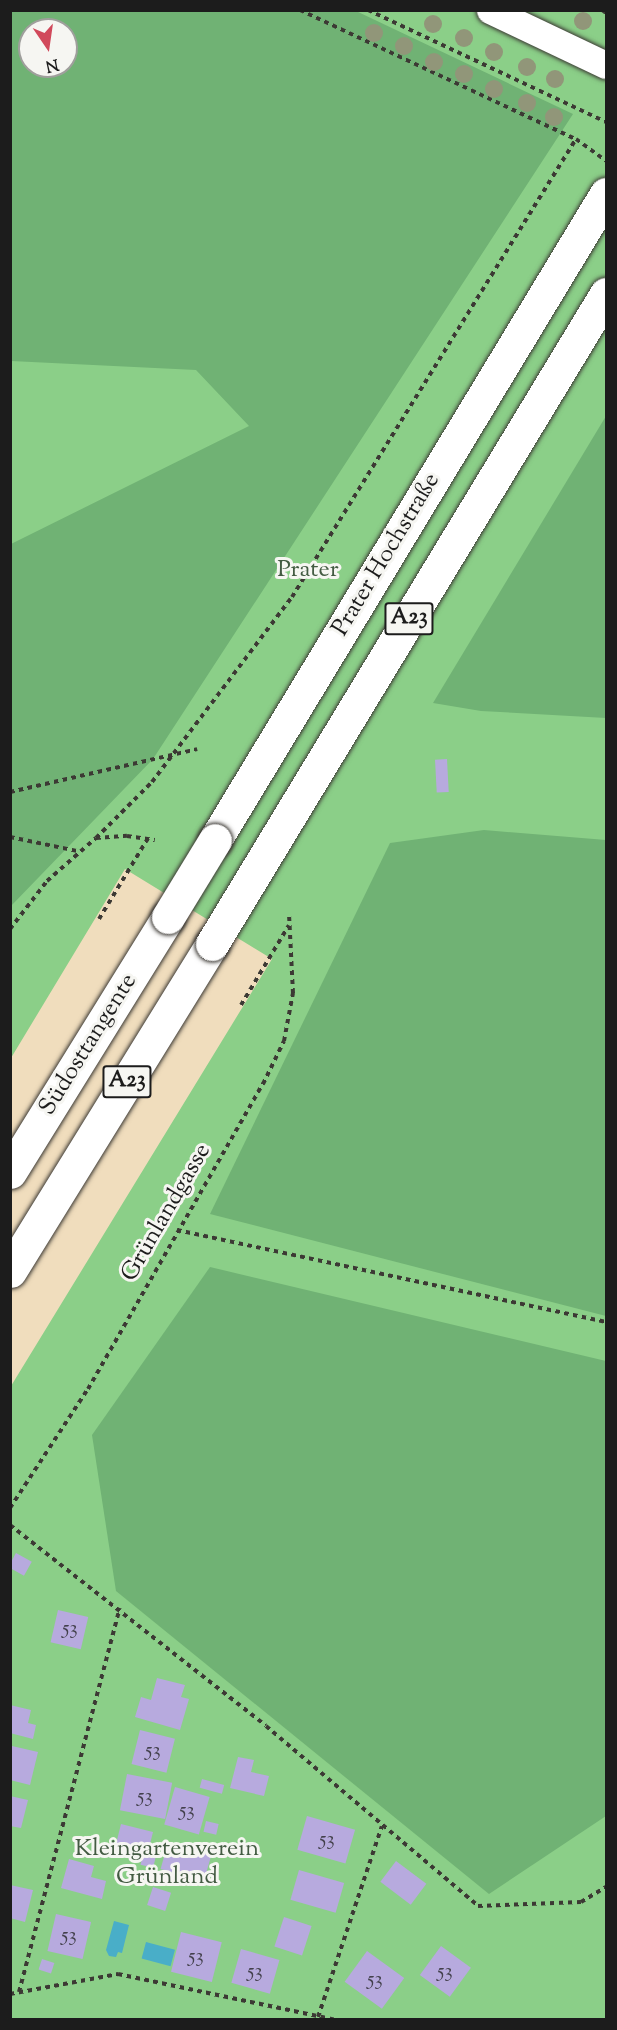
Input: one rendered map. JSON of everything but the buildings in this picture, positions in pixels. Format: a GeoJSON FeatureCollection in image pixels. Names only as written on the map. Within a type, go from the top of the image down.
{"type":"FeatureCollection","features":[{"type":"Feature","properties":{"kind":"highway","name":"Prater Hochstraße"},"geometry":{"type":"LineString","coordinates":[[168,917],[606,194]]}},
{"type":"Feature","properties":{"kind":"highway","name":"A23"},"geometry":{"type":"LineString","coordinates":[[10,1271],[212,944],[606,294]]}},
{"type":"Feature","properties":{"kind":"highway","name":"Südosttangente"},"geometry":{"type":"LineString","coordinates":[[10,1172],[168,917]]}},
{"type":"Feature","properties":{"kind":"street"},"geometry":{"type":"LineString","coordinates":[[490,10],[606,65]]}},
{"type":"Feature","properties":{"kind":"path"},"geometry":{"type":"LineString","coordinates":[[300,10],[576,140],[606,161]]}},
{"type":"Feature","properties":{"kind":"path"},"geometry":{"type":"LineString","coordinates":[[369,10],[606,122]]}},
{"type":"Feature","properties":{"kind":"path"},"geometry":{"type":"LineString","coordinates":[[602,10],[606,13]]}},
{"type":"Feature","properties":{"kind":"path"},"geometry":{"type":"LineString","coordinates":[[10,928],[47,881],[130,807],[176,753],[292,597],[576,140]]}},
{"type":"Feature","properties":{"kind":"path"},"geometry":{"type":"LineString","coordinates":[[10,792],[196,749]]}},
{"type":"Feature","properties":{"kind":"path"},"geometry":{"type":"LineString","coordinates":[[10,837],[77,852]]}},
{"type":"Feature","properties":{"kind":"path"},"geometry":{"type":"LineString","coordinates":[[96,838],[155,840]]}},
{"type":"Feature","properties":{"kind":"path"},"geometry":{"type":"LineString","coordinates":[[99,918],[148,838]]}},
{"type":"Feature","properties":{"kind":"path","name":"Grünlandgasse"},"geometry":{"type":"LineString","coordinates":[[10,1508],[88,1389],[177,1230],[263,1084],[284,1041],[293,993],[289,915]]}},
{"type":"Feature","properties":{"kind":"path"},"geometry":{"type":"LineString","coordinates":[[241,1005],[290,924]]}},
{"type":"Feature","properties":{"kind":"path"},"geometry":{"type":"LineString","coordinates":[[177,1230],[606,1322]]}},
{"type":"Feature","properties":{"kind":"path"},"geometry":{"type":"LineString","coordinates":[[10,1524],[120,1608],[266,1726],[477,1906],[581,1902],[606,1887]]}},
{"type":"Feature","properties":{"kind":"path"},"geometry":{"type":"LineString","coordinates":[[19,1992],[120,1608]]}},
{"type":"Feature","properties":{"kind":"path"},"geometry":{"type":"LineString","coordinates":[[318,2017],[382,1826]]}},
{"type":"Feature","properties":{"kind":"path"},"geometry":{"type":"LineString","coordinates":[[10,1994],[118,1974],[336,2019]]}},
{"type":"Feature","properties":{"kind":"green space"},"geometry":{"type":"Polygon","coordinates":[[[11,10],[356,11],[573,114],[153,759],[11,906],[11,544],[249,426],[196,370],[11,361],[11,10]]]}},
{"type":"Feature","properties":{"kind":"green space","name":"Prater"},"geometry":{"type":"Polygon","coordinates":[[[11,11],[606,11],[606,2019],[11,2019],[11,1386],[272,959],[125,869],[11,1058],[11,11]]]}},
{"type":"Feature","properties":{"kind":"green space"},"geometry":{"type":"Polygon","coordinates":[[[606,416],[606,718],[481,711],[433,703],[606,416]]]}},
{"type":"Feature","properties":{"kind":"green space"},"geometry":{"type":"Polygon","coordinates":[[[484,830],[606,840],[606,1316],[210,1214],[390,843],[484,830]]]}},
{"type":"Feature","properties":{"kind":"green space"},"geometry":{"type":"Polygon","coordinates":[[[210,1267],[606,1361],[606,1816],[489,1894],[116,1591],[92,1435],[210,1267]]]}},
{"type":"Feature","properties":{"kind":"water"},"geometry":{"type":"Polygon","coordinates":[[[114,1921],[129,1925],[122,1953],[118,1952],[116,1957],[109,1956],[106,1950],[114,1921]]]}},
{"type":"Feature","properties":{"kind":"water"},"geometry":{"type":"Polygon","coordinates":[[[146,1942],[175,1950],[171,1966],[142,1958],[146,1942]]]}},
{"type":"Feature","properties":{"kind":"park label","name":"Kleingartenverein Grünland"},"geometry":{"type":"Point","coordinates":[167,1864]}}]}
